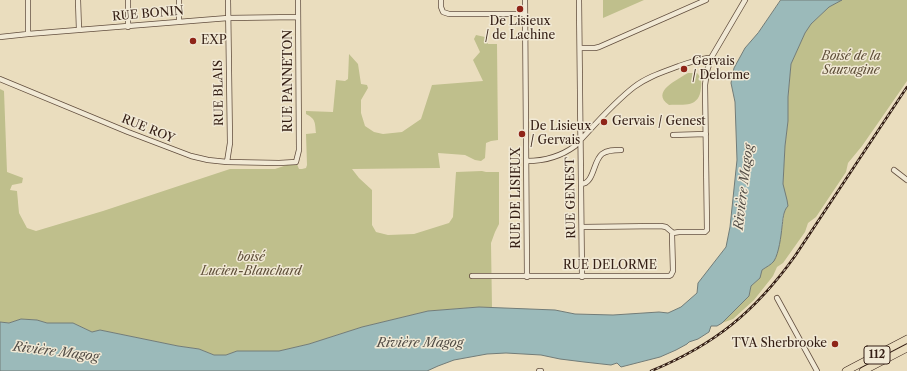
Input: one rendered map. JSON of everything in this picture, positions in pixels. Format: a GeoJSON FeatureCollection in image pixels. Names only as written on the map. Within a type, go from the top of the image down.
{"type":"FeatureCollection","features":[{"type":"Feature","properties":{"kind":"main road","name":"112"},"geometry":{"type":"LineString","coordinates":[[846,371],[907,339]]}},
{"type":"Feature","properties":{"kind":"main road","name":"112"},"geometry":{"type":"LineString","coordinates":[[863,371],[907,348]]}},
{"type":"Feature","properties":{"kind":"street"},"geometry":{"type":"LineString","coordinates":[[28,0],[28,34]]}},
{"type":"Feature","properties":{"kind":"street"},"geometry":{"type":"LineString","coordinates":[[78,0],[79,30]]}},
{"type":"Feature","properties":{"kind":"street"},"geometry":{"type":"LineString","coordinates":[[128,0],[128,27]]}},
{"type":"Feature","properties":{"kind":"street"},"geometry":{"type":"LineString","coordinates":[[179,0],[179,22]]}},
{"type":"Feature","properties":{"kind":"street","name":"RUE BLAIS"},"geometry":{"type":"LineString","coordinates":[[227,162],[230,143],[228,0]]}},
{"type":"Feature","properties":{"kind":"street","name":"RUE PANNETON"},"geometry":{"type":"LineString","coordinates":[[296,162],[299,150],[298,0]]}},
{"type":"Feature","properties":{"kind":"street"},"geometry":{"type":"LineString","coordinates":[[441,0],[443,12],[449,14],[525,14]]}},
{"type":"Feature","properties":{"kind":"street","name":"RUE DE LISIEUX"},"geometry":{"type":"LineString","coordinates":[[525,0],[527,277]]}},
{"type":"Feature","properties":{"kind":"street","name":"RUE GENEST"},"geometry":{"type":"LineString","coordinates":[[579,0],[582,277]]}},
{"type":"Feature","properties":{"kind":"street"},"geometry":{"type":"LineString","coordinates":[[580,48],[599,47],[706,0]]}},
{"type":"Feature","properties":{"kind":"street"},"geometry":{"type":"LineString","coordinates":[[582,227],[661,226],[666,227],[674,233],[705,232],[707,230],[707,71],[711,58],[745,0]]}},
{"type":"Feature","properties":{"kind":"street","name":"RUE BONIN"},"geometry":{"type":"LineString","coordinates":[[0,37],[228,18],[298,17]]}},
{"type":"Feature","properties":{"kind":"street"},"geometry":{"type":"LineString","coordinates":[[527,161],[556,157],[569,150],[581,140],[619,100],[646,80],[661,72],[699,59],[711,58]]}},
{"type":"Feature","properties":{"kind":"street","name":"RUE ROY"},"geometry":{"type":"LineString","coordinates":[[0,79],[190,156],[227,162],[296,162]]}},
{"type":"Feature","properties":{"kind":"street"},"geometry":{"type":"LineString","coordinates":[[673,135],[706,134]]}},
{"type":"Feature","properties":{"kind":"street"},"geometry":{"type":"LineString","coordinates":[[581,184],[588,181],[599,157],[602,154],[614,150],[620,150]]}},
{"type":"Feature","properties":{"kind":"street"},"geometry":{"type":"LineString","coordinates":[[894,170],[907,180]]}},
{"type":"Feature","properties":{"kind":"street","name":"RUE DELORME"},"geometry":{"type":"LineString","coordinates":[[472,276],[669,276],[673,272],[672,235],[674,233]]}},
{"type":"Feature","properties":{"kind":"street"},"geometry":{"type":"LineString","coordinates":[[777,298],[817,371]]}},
{"type":"Feature","properties":{"kind":"green space"},"geometry":{"type":"Polygon","coordinates":[[[603,0],[644,0],[603,18],[603,0]]]}},
{"type":"Feature","properties":{"kind":"green space","name":"Boisé de la Sauvagine"},"geometry":{"type":"Polygon","coordinates":[[[842,0],[907,0],[907,81],[862,146],[848,163],[846,172],[816,217],[808,223],[805,232],[783,263],[777,267],[773,276],[754,300],[733,319],[722,323],[749,296],[751,286],[760,278],[762,270],[769,265],[782,228],[785,209],[783,184],[791,64],[805,33],[811,24],[829,7],[842,0]]]}},
{"type":"Feature","properties":{"kind":"green space","name":"boisé Lucien-Blanchard"},"geometry":{"type":"Polygon","coordinates":[[[476,35],[485,37],[488,44],[497,44],[498,140],[486,143],[485,158],[481,161],[465,155],[438,153],[440,168],[352,169],[372,190],[372,225],[376,232],[388,235],[414,234],[449,223],[453,217],[456,172],[499,172],[499,224],[491,243],[492,308],[479,307],[428,311],[362,327],[309,344],[279,351],[237,351],[226,355],[214,355],[199,349],[100,330],[92,332],[73,323],[47,323],[37,320],[21,319],[9,323],[0,322],[0,89],[4,91],[7,172],[23,178],[22,183],[12,185],[10,190],[17,191],[19,213],[27,228],[36,231],[103,211],[230,169],[275,169],[296,162],[299,169],[306,168],[306,134],[316,133],[314,122],[312,118],[306,114],[306,111],[333,112],[336,80],[345,81],[348,79],[349,54],[358,64],[361,84],[367,85],[368,88],[361,100],[361,113],[365,126],[374,132],[383,134],[402,132],[421,119],[432,85],[483,81],[473,60],[480,52],[474,39],[476,35]]]}},
{"type":"Feature","properties":{"kind":"green space"},"geometry":{"type":"Polygon","coordinates":[[[688,73],[697,73],[700,78],[700,94],[694,102],[690,104],[669,105],[662,96],[664,91],[672,83],[688,73]]]}},
{"type":"Feature","properties":{"kind":"water","name":"Rivière Magog"},"geometry":{"type":"Polygon","coordinates":[[[781,0],[842,0],[829,7],[811,24],[805,33],[791,64],[783,184],[788,206],[785,210],[777,254],[774,261],[762,270],[760,278],[751,286],[749,296],[722,323],[717,326],[711,326],[709,332],[676,350],[660,357],[621,367],[617,363],[611,365],[560,359],[541,355],[506,353],[487,354],[454,360],[427,371],[0,371],[0,322],[9,323],[21,319],[37,320],[47,323],[73,323],[92,332],[100,330],[199,349],[214,355],[226,355],[237,351],[279,351],[309,344],[362,327],[428,311],[479,307],[555,310],[575,314],[613,315],[659,312],[668,313],[681,307],[697,293],[698,283],[726,247],[730,227],[737,160],[735,102],[731,83],[734,68],[745,48],[758,33],[781,0]]]}},
{"type":"Feature","properties":{"kind":"railway"},"geometry":{"type":"LineString","coordinates":[[651,371],[674,361],[714,338],[732,325],[764,294],[795,256],[907,87]]}},
{"type":"Feature","properties":{"kind":"place","name":"De Lisieux / de Lachine"},"geometry":{"type":"Point","coordinates":[520,9]}},
{"type":"Feature","properties":{"kind":"place","name":"EXP"},"geometry":{"type":"Point","coordinates":[193,41]}},
{"type":"Feature","properties":{"kind":"place","name":"Gervais / Delorme"},"geometry":{"type":"Point","coordinates":[684,69]}},
{"type":"Feature","properties":{"kind":"place","name":"Gervais / Genest"},"geometry":{"type":"Point","coordinates":[604,122]}},
{"type":"Feature","properties":{"kind":"place","name":"De Lisieux / Gervais"},"geometry":{"type":"Point","coordinates":[522,134]}},
{"type":"Feature","properties":{"kind":"place","name":"TVA Sherbrooke"},"geometry":{"type":"Point","coordinates":[835,344]}}]}
